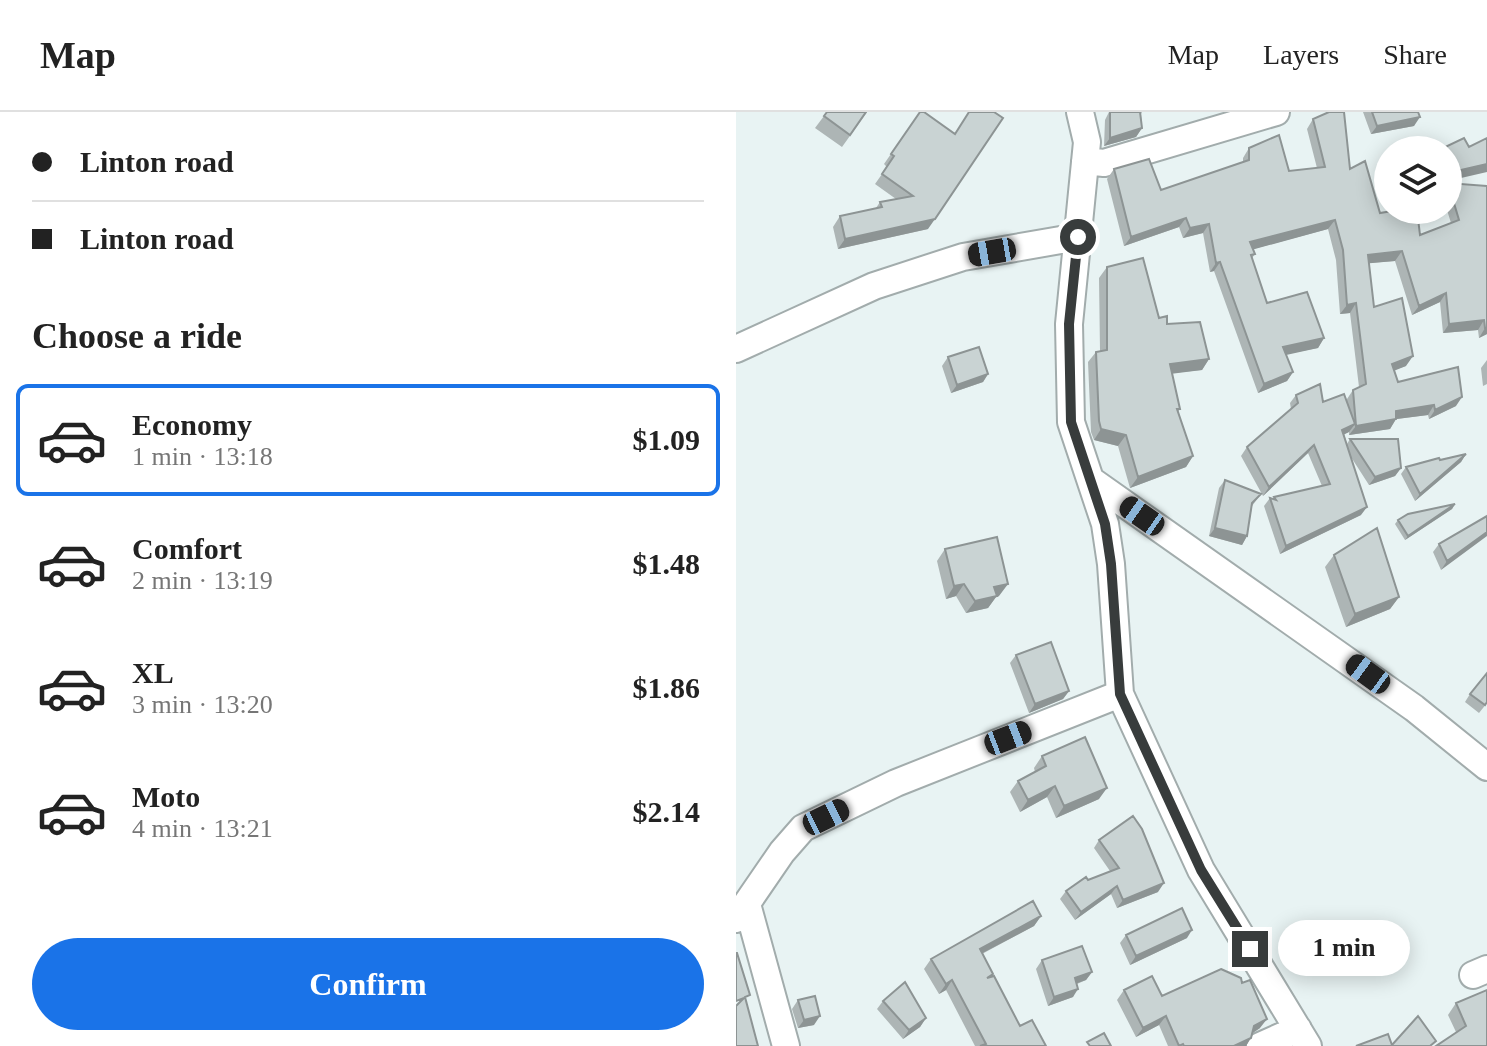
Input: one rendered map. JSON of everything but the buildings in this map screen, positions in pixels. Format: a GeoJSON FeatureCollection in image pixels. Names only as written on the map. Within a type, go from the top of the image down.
{"type":"FeatureCollection","features":[{"type":"Feature","properties":{"kind":"street"},"geometry":{"type":"LineString","coordinates":[[1080,112],[1087,142],[1069,324],[1071,422],[1105,524],[1111,564],[1120,694],[1201,870],[1303,1038],[1260,1046]]}},
{"type":"Feature","properties":{"kind":"street"},"geometry":{"type":"LineString","coordinates":[[1085,161],[1104,163],[1276,112]]}},
{"type":"Feature","properties":{"kind":"street"},"geometry":{"type":"LineString","coordinates":[[736,349],[874,286],[963,257],[1078,237]]}},
{"type":"Feature","properties":{"kind":"street"},"geometry":{"type":"LineString","coordinates":[[1092,481],[1368,674],[1487,767]]}},
{"type":"Feature","properties":{"kind":"street"},"geometry":{"type":"LineString","coordinates":[[786,1046],[741,911],[782,852],[803,828],[896,783],[1120,694]]}},
{"type":"Feature","properties":{"kind":"route"},"geometry":{"type":"LineString","coordinates":[[1078,237],[1069,324],[1071,422],[1105,524],[1111,564],[1120,694],[1201,870],[1250,949]]}}]}
